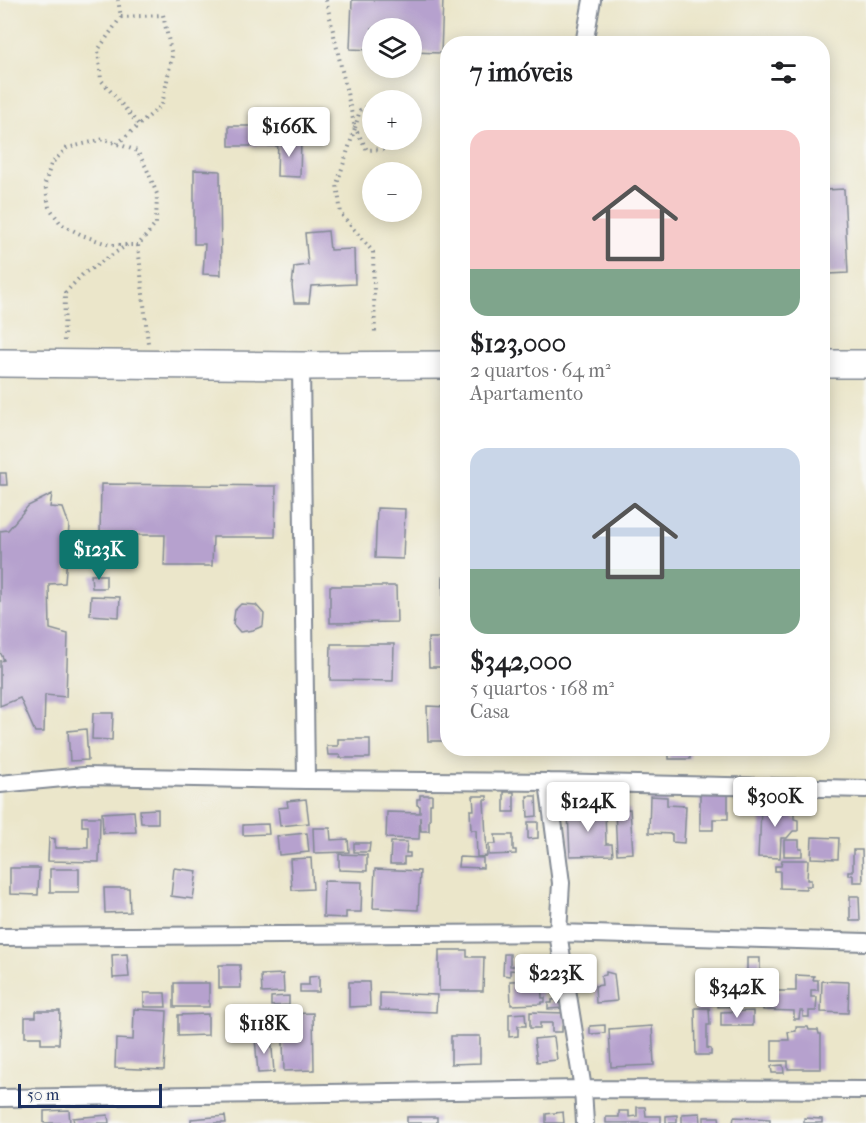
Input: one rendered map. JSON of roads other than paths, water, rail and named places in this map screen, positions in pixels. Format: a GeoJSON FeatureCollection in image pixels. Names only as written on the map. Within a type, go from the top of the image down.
{"type":"FeatureCollection","features":[{"type":"Feature","properties":{"kind":"main road"},"geometry":{"type":"LineString","coordinates":[[0,363],[440,365]]}},
{"type":"Feature","properties":{"kind":"main road"},"geometry":{"type":"LineString","coordinates":[[830,364],[866,363]]}},
{"type":"Feature","properties":{"kind":"street"},"geometry":{"type":"LineString","coordinates":[[585,36],[592,0]]}},
{"type":"Feature","properties":{"kind":"street"},"geometry":{"type":"LineString","coordinates":[[301,366],[306,780]]}},
{"type":"Feature","properties":{"kind":"street"},"geometry":{"type":"LineString","coordinates":[[0,784],[84,776],[866,789]]}},
{"type":"Feature","properties":{"kind":"street"},"geometry":{"type":"LineString","coordinates":[[548,782],[561,883],[558,933],[583,1089],[585,1123]]}},
{"type":"Feature","properties":{"kind":"street"},"geometry":{"type":"LineString","coordinates":[[0,938],[558,933],[866,942]]}},
{"type":"Feature","properties":{"kind":"street"},"geometry":{"type":"LineString","coordinates":[[0,1098],[583,1089],[866,1090]]}}]}
